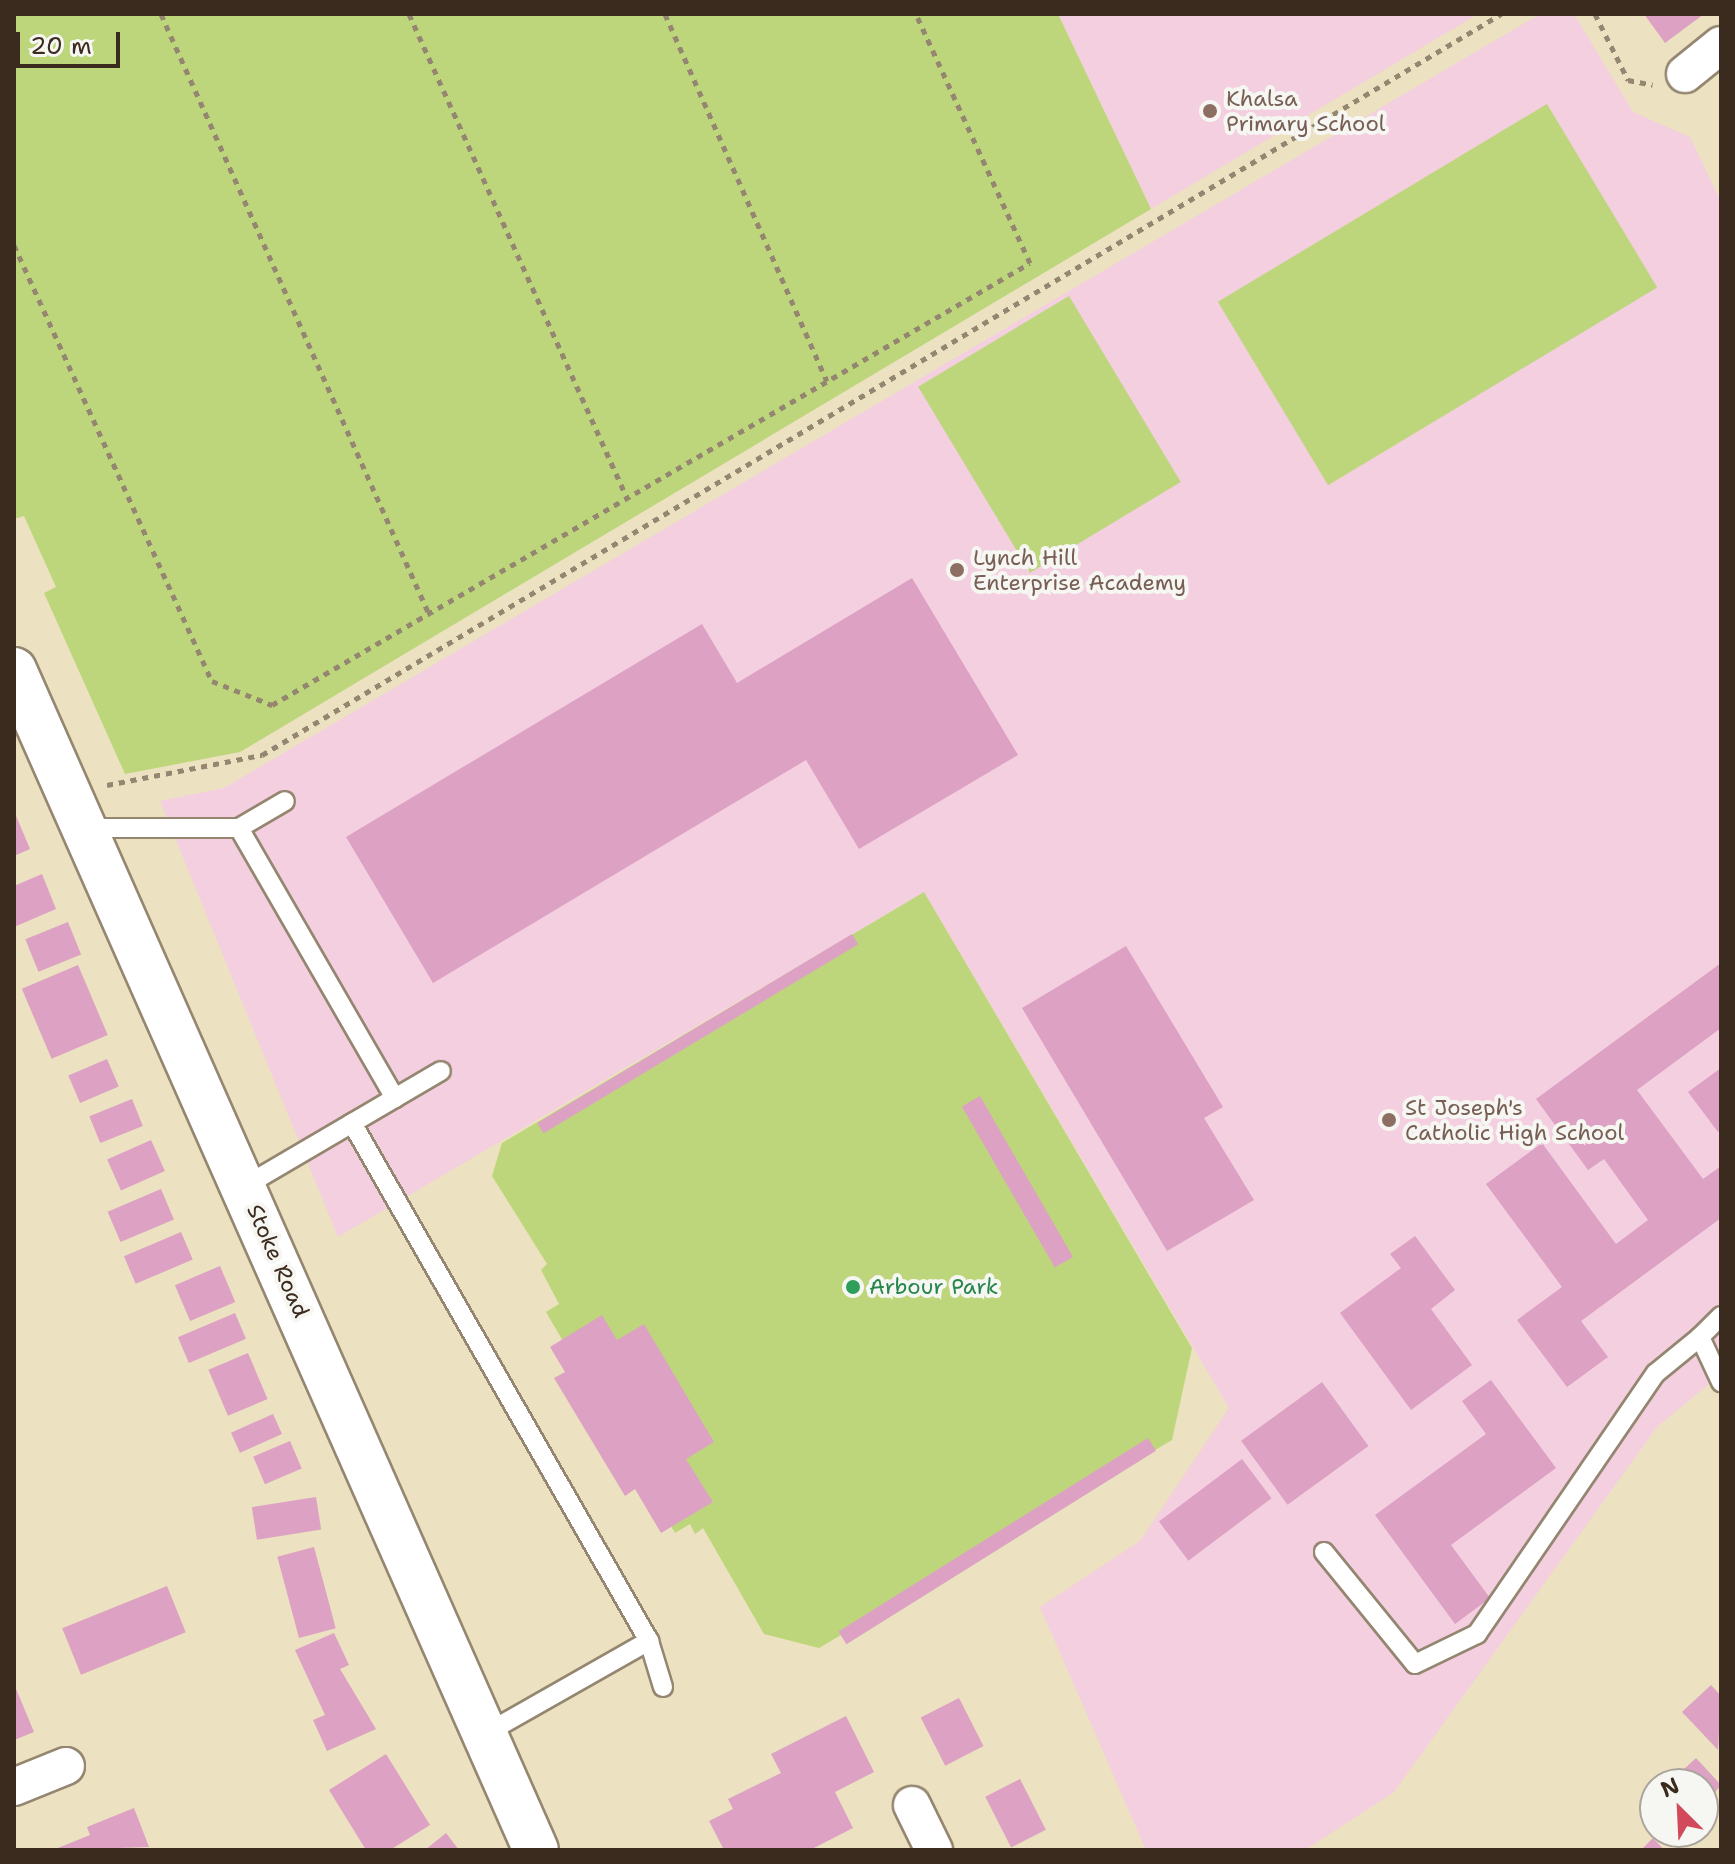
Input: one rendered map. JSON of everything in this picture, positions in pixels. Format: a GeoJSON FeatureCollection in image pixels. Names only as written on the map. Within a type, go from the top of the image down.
{"type":"FeatureCollection","features":[{"type":"Feature","properties":{"kind":"main road","name":"Stoke Road"},"geometry":{"type":"LineString","coordinates":[[14,672],[245,1186],[536,1850]]}},
{"type":"Feature","properties":{"kind":"street"},"geometry":{"type":"LineString","coordinates":[[1685,74],[1721,45]]}},
{"type":"Feature","properties":{"kind":"street"},"geometry":{"type":"LineString","coordinates":[[14,1787],[66,1766]]}},
{"type":"Feature","properties":{"kind":"street"},"geometry":{"type":"LineString","coordinates":[[912,1805],[933,1850]]}},
{"type":"Feature","properties":{"kind":"lane"},"geometry":{"type":"LineString","coordinates":[[82,828],[239,828],[285,801]]}},
{"type":"Feature","properties":{"kind":"lane"},"geometry":{"type":"LineString","coordinates":[[239,828],[395,1098]]}},
{"type":"Feature","properties":{"kind":"lane"},"geometry":{"type":"LineString","coordinates":[[245,1186],[441,1071]]}},
{"type":"Feature","properties":{"kind":"lane"},"geometry":{"type":"LineString","coordinates":[[352,1123],[649,1641],[663,1687]]}},
{"type":"Feature","properties":{"kind":"lane"},"geometry":{"type":"LineString","coordinates":[[1324,1552],[1415,1664],[1477,1634],[1656,1373],[1721,1316]]}},
{"type":"Feature","properties":{"kind":"lane"},"geometry":{"type":"LineString","coordinates":[[1700,1337],[1721,1382]]}},
{"type":"Feature","properties":{"kind":"lane"},"geometry":{"type":"LineString","coordinates":[[485,1734],[649,1641]]}},
{"type":"Feature","properties":{"kind":"path"},"geometry":{"type":"LineString","coordinates":[[161,14],[429,614]]}},
{"type":"Feature","properties":{"kind":"path"},"geometry":{"type":"LineString","coordinates":[[409,14],[627,499]]}},
{"type":"Feature","properties":{"kind":"path"},"geometry":{"type":"LineString","coordinates":[[665,14],[827,381]]}},
{"type":"Feature","properties":{"kind":"path"},"geometry":{"type":"LineString","coordinates":[[14,245],[212,681],[272,705],[1030,263],[916,14]]}},
{"type":"Feature","properties":{"kind":"path"},"geometry":{"type":"LineString","coordinates":[[82,828],[108,783],[234,766],[262,755],[1501,14]]}},
{"type":"Feature","properties":{"kind":"path"},"geometry":{"type":"LineString","coordinates":[[1595,14],[1628,80],[1649,87],[1685,74]]}},
{"type":"Feature","properties":{"kind":"shaded area","name":"Khalsa Primary School"},"geometry":{"type":"Polygon","coordinates":[[[1058,14],[1478,14],[1151,209],[1058,14]]]}},
{"type":"Feature","properties":{"kind":"shaded area"},"geometry":{"type":"Polygon","coordinates":[[[1540,14],[1574,14],[1633,112],[1690,137],[1721,202],[1721,1374],[1657,1427],[1394,1792],[1305,1850],[1146,1850],[1040,1607],[1140,1541],[1229,1408],[924,892],[338,1237],[160,801],[224,788],[1540,14]]]}},
{"type":"Feature","properties":{"kind":"green space"},"geometry":{"type":"Polygon","coordinates":[[[14,14],[1058,14],[1151,209],[240,752],[125,774],[44,593],[56,587],[24,516],[14,519],[14,14]]]}},
{"type":"Feature","properties":{"kind":"green space"},"geometry":{"type":"Polygon","coordinates":[[[1547,104],[1657,287],[1328,485],[1218,302],[1547,104]]]}},
{"type":"Feature","properties":{"kind":"green space"},"geometry":{"type":"Polygon","coordinates":[[[1069,296],[1181,482],[1030,573],[918,387],[1069,296]]]}},
{"type":"Feature","properties":{"kind":"green space","name":"Arbour Park"},"geometry":{"type":"Polygon","coordinates":[[[924,892],[1192,1348],[1172,1440],[819,1648],[764,1634],[703,1528],[695,1534],[690,1524],[675,1533],[546,1312],[559,1304],[541,1270],[547,1264],[492,1176],[502,1143],[924,892]]]}},
{"type":"Feature","properties":{"kind":"building"},"geometry":{"type":"Polygon","coordinates":[[[1644,14],[1704,14],[1665,43],[1644,14]]]}},
{"type":"Feature","properties":{"kind":"building"},"geometry":{"type":"Polygon","coordinates":[[[912,578],[1018,755],[859,849],[806,760],[433,983],[346,837],[702,624],[737,683],[912,578]]]}},
{"type":"Feature","properties":{"kind":"building"},"geometry":{"type":"Polygon","coordinates":[[[14,811],[30,849],[14,856],[14,811]]]}},
{"type":"Feature","properties":{"kind":"building"},"geometry":{"type":"Polygon","coordinates":[[[42,874],[56,909],[14,927],[14,886],[42,874]]]}},
{"type":"Feature","properties":{"kind":"building"},"geometry":{"type":"Polygon","coordinates":[[[68,922],[81,954],[38,972],[25,939],[68,922]]]}},
{"type":"Feature","properties":{"kind":"building"},"geometry":{"type":"Polygon","coordinates":[[[852,934],[858,944],[544,1133],[537,1123],[852,934]]]}},
{"type":"Feature","properties":{"kind":"building"},"geometry":{"type":"Polygon","coordinates":[[[1126,946],[1223,1107],[1204,1118],[1254,1200],[1167,1251],[1022,1008],[1126,946]]]}},
{"type":"Feature","properties":{"kind":"building"},"geometry":{"type":"Polygon","coordinates":[[[1721,963],[1721,1028],[1637,1090],[1703,1179],[1721,1166],[1721,1218],[1581,1321],[1608,1357],[1567,1387],[1517,1320],[1562,1287],[1486,1184],[1542,1143],[1616,1244],[1648,1220],[1604,1159],[1588,1170],[1536,1099],[1721,963]]]}},
{"type":"Feature","properties":{"kind":"building"},"geometry":{"type":"Polygon","coordinates":[[[78,965],[108,1035],[52,1059],[22,989],[78,965]]]}},
{"type":"Feature","properties":{"kind":"building"},"geometry":{"type":"Polygon","coordinates":[[[107,1059],[119,1087],[80,1103],[68,1075],[107,1059]]]}},
{"type":"Feature","properties":{"kind":"building"},"geometry":{"type":"Polygon","coordinates":[[[1721,1068],[1721,1130],[1718,1132],[1688,1092],[1721,1068]]]}},
{"type":"Feature","properties":{"kind":"building"},"geometry":{"type":"Polygon","coordinates":[[[980,1096],[1073,1257],[1055,1268],[962,1106],[980,1096]]]}},
{"type":"Feature","properties":{"kind":"building"},"geometry":{"type":"Polygon","coordinates":[[[132,1099],[143,1126],[100,1143],[89,1116],[132,1099]]]}},
{"type":"Feature","properties":{"kind":"building"},"geometry":{"type":"Polygon","coordinates":[[[151,1140],[165,1171],[121,1191],[107,1160],[151,1140]]]}},
{"type":"Feature","properties":{"kind":"building"},"geometry":{"type":"Polygon","coordinates":[[[161,1189],[174,1219],[121,1242],[108,1212],[161,1189]]]}},
{"type":"Feature","properties":{"kind":"building"},"geometry":{"type":"Polygon","coordinates":[[[181,1232],[193,1260],[136,1284],[124,1256],[181,1232]]]}},
{"type":"Feature","properties":{"kind":"building"},"geometry":{"type":"Polygon","coordinates":[[[1415,1236],[1455,1290],[1431,1309],[1472,1365],[1411,1410],[1340,1313],[1401,1268],[1390,1254],[1415,1236]]]}},
{"type":"Feature","properties":{"kind":"building"},"geometry":{"type":"Polygon","coordinates":[[[220,1266],[235,1302],[190,1321],[175,1285],[220,1266]]]}},
{"type":"Feature","properties":{"kind":"building"},"geometry":{"type":"Polygon","coordinates":[[[235,1313],[246,1339],[189,1363],[178,1337],[235,1313]]]}},
{"type":"Feature","properties":{"kind":"building"},"geometry":{"type":"Polygon","coordinates":[[[602,1315],[617,1340],[644,1324],[714,1442],[686,1459],[713,1502],[661,1533],[635,1489],[625,1496],[554,1378],[565,1372],[550,1347],[602,1315]]]}},
{"type":"Feature","properties":{"kind":"building"},"geometry":{"type":"Polygon","coordinates":[[[248,1353],[268,1399],[228,1416],[208,1370],[248,1353]]]}},
{"type":"Feature","properties":{"kind":"building"},"geometry":{"type":"Polygon","coordinates":[[[1491,1380],[1556,1468],[1451,1545],[1490,1598],[1455,1624],[1375,1515],[1486,1434],[1462,1401],[1491,1380]]]}},
{"type":"Feature","properties":{"kind":"building"},"geometry":{"type":"Polygon","coordinates":[[[1322,1382],[1368,1446],[1288,1505],[1241,1441],[1322,1382]]]}},
{"type":"Feature","properties":{"kind":"building"},"geometry":{"type":"Polygon","coordinates":[[[273,1414],[282,1434],[240,1453],[231,1433],[273,1414]]]}},
{"type":"Feature","properties":{"kind":"building"},"geometry":{"type":"Polygon","coordinates":[[[1148,1438],[1156,1451],[846,1644],[838,1631],[1148,1438]]]}},
{"type":"Feature","properties":{"kind":"building"},"geometry":{"type":"Polygon","coordinates":[[[290,1441],[302,1469],[265,1484],[253,1457],[290,1441]]]}},
{"type":"Feature","properties":{"kind":"building"},"geometry":{"type":"Polygon","coordinates":[[[1242,1459],[1271,1498],[1188,1561],[1159,1522],[1242,1459]]]}},
{"type":"Feature","properties":{"kind":"building"},"geometry":{"type":"Polygon","coordinates":[[[316,1497],[321,1530],[257,1540],[252,1507],[316,1497]]]}},
{"type":"Feature","properties":{"kind":"building"},"geometry":{"type":"Polygon","coordinates":[[[314,1547],[336,1628],[299,1638],[277,1557],[314,1547]]]}},
{"type":"Feature","properties":{"kind":"building"},"geometry":{"type":"Polygon","coordinates":[[[167,1586],[186,1632],[81,1675],[62,1628],[167,1586]]]}},
{"type":"Feature","properties":{"kind":"building"},"geometry":{"type":"Polygon","coordinates":[[[334,1633],[349,1665],[340,1669],[376,1729],[327,1751],[313,1720],[325,1715],[295,1650],[334,1633]]]}},
{"type":"Feature","properties":{"kind":"building"},"geometry":{"type":"Polygon","coordinates":[[[14,1684],[34,1732],[14,1740],[14,1684]]]}},
{"type":"Feature","properties":{"kind":"building"},"geometry":{"type":"Polygon","coordinates":[[[1711,1685],[1721,1696],[1718,1750],[1682,1712],[1711,1685]]]}},
{"type":"Feature","properties":{"kind":"building"},"geometry":{"type":"Polygon","coordinates":[[[959,1698],[984,1746],[945,1766],[921,1718],[959,1698]]]}},
{"type":"Feature","properties":{"kind":"building"},"geometry":{"type":"Polygon","coordinates":[[[846,1716],[874,1772],[835,1792],[853,1828],[810,1850],[724,1850],[709,1821],[733,1809],[728,1799],[781,1773],[771,1754],[846,1716]]]}},
{"type":"Feature","properties":{"kind":"building"},"geometry":{"type":"Polygon","coordinates":[[[386,1754],[430,1825],[390,1850],[366,1850],[329,1790],[386,1754]]]}},
{"type":"Feature","properties":{"kind":"building"},"geometry":{"type":"Polygon","coordinates":[[[1696,1758],[1705,1768],[1685,1768],[1696,1758]]]}},
{"type":"Feature","properties":{"kind":"building"},"geometry":{"type":"Polygon","coordinates":[[[1020,1779],[1046,1830],[1011,1847],[985,1797],[1020,1779]]]}},
{"type":"Feature","properties":{"kind":"building"},"geometry":{"type":"Polygon","coordinates":[[[134,1808],[149,1847],[53,1850],[90,1835],[87,1827],[134,1808]]]}},
{"type":"Feature","properties":{"kind":"building"},"geometry":{"type":"Polygon","coordinates":[[[446,1833],[459,1850],[425,1850],[446,1833]]]}},
{"type":"Feature","properties":{"kind":"building"},"geometry":{"type":"Polygon","coordinates":[[[1662,1848],[1664,1850],[1641,1850],[1662,1848]]]}},
{"type":"Feature","properties":{"kind":"place","name":"Khalsa Primary School"},"geometry":{"type":"Point","coordinates":[1210,111]}},
{"type":"Feature","properties":{"kind":"place","name":"Lynch Hill Enterprise Academy"},"geometry":{"type":"Point","coordinates":[957,570]}},
{"type":"Feature","properties":{"kind":"place","name":"St Joseph's Catholic High School"},"geometry":{"type":"Point","coordinates":[1389,1120]}},
{"type":"Feature","properties":{"kind":"place","name":"Arbour Park"},"geometry":{"type":"Point","coordinates":[853,1287]}}]}
